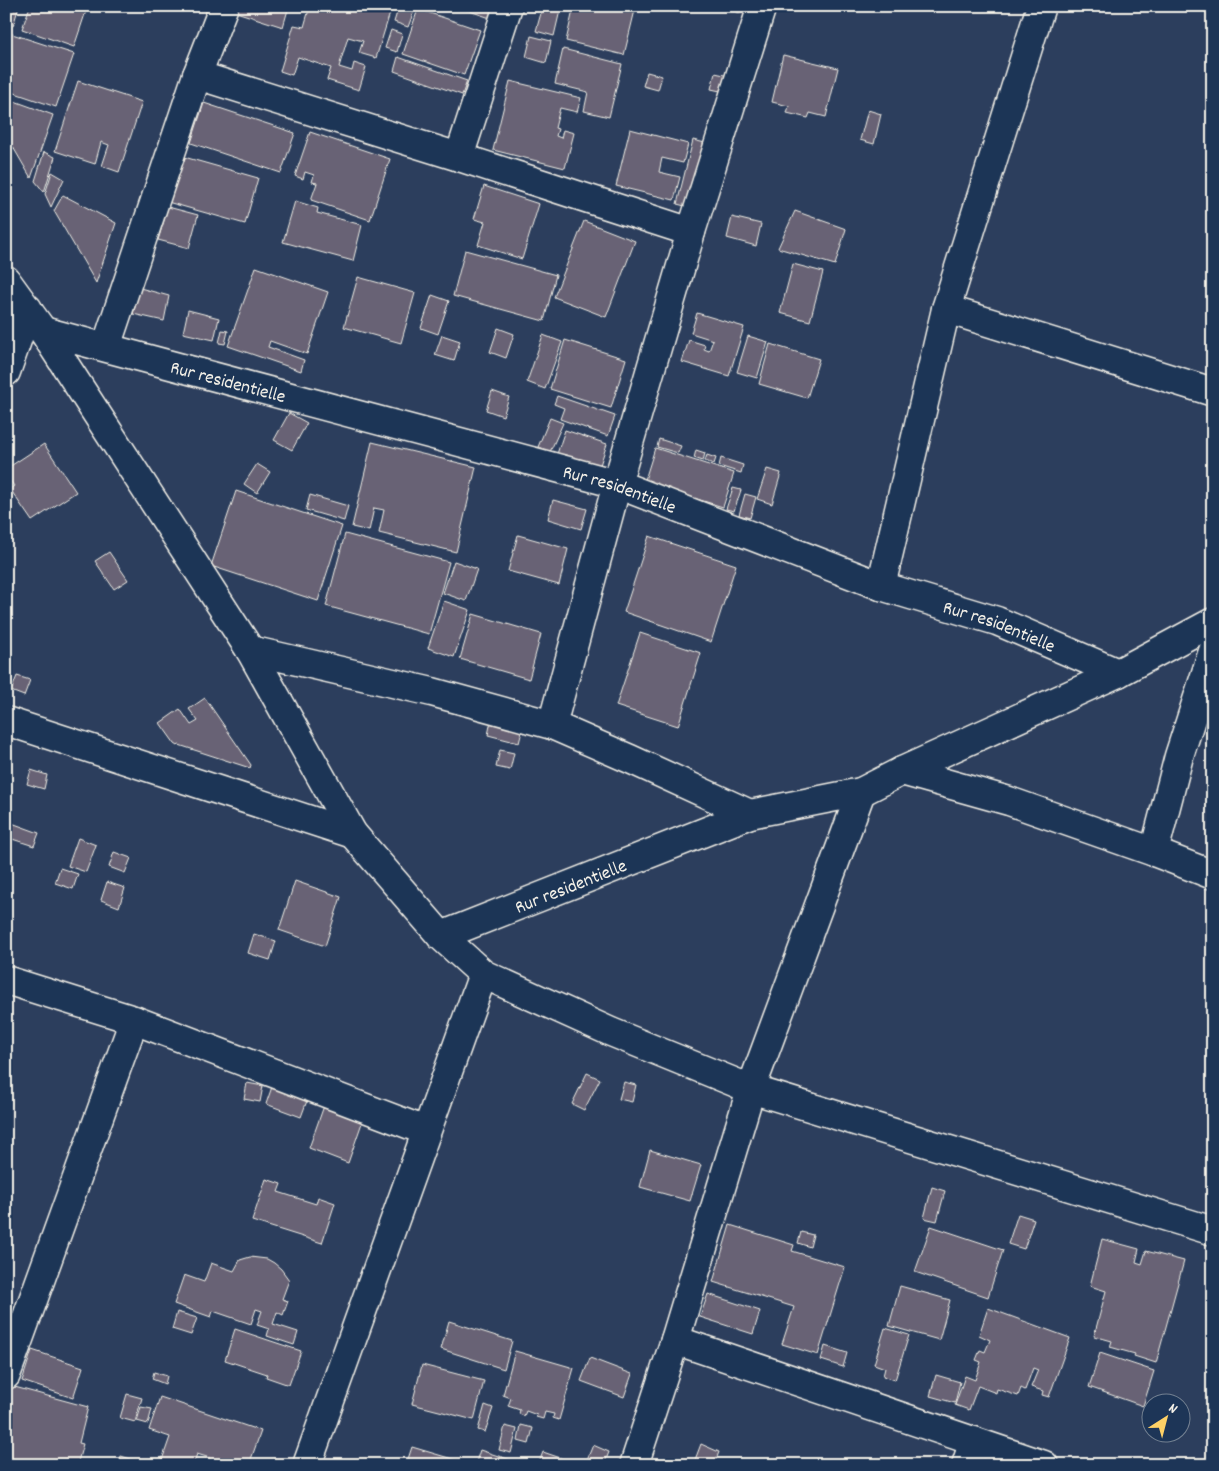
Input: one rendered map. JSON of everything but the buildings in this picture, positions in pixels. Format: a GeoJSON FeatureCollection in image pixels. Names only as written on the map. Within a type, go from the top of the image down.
{"type":"FeatureCollection","features":[{"type":"Feature","properties":{"kind":"street"},"geometry":{"type":"LineString","coordinates":[[106,346],[197,75],[224,6]]}},
{"type":"Feature","properties":{"kind":"street"},"geometry":{"type":"LineString","coordinates":[[459,157],[508,6]]}},
{"type":"Feature","properties":{"kind":"street"},"geometry":{"type":"LineString","coordinates":[[552,725],[617,484],[691,232],[762,6]]}},
{"type":"Feature","properties":{"kind":"street"},"geometry":{"type":"LineString","coordinates":[[881,586],[946,309],[1041,6]]}},
{"type":"Feature","properties":{"kind":"street"},"geometry":{"type":"LineString","coordinates":[[197,75],[691,232]]}},
{"type":"Feature","properties":{"kind":"street"},"geometry":{"type":"LineString","coordinates":[[6,280],[43,331],[250,650],[353,834],[441,936],[483,974],[611,1032],[751,1090],[1213,1231]]}},
{"type":"Feature","properties":{"kind":"street"},"geometry":{"type":"LineString","coordinates":[[6,372],[28,309]]}},
{"type":"Feature","properties":{"kind":"street"},"geometry":{"type":"LineString","coordinates":[[946,309],[1210,383]]}},
{"type":"Feature","properties":{"kind":"street","name":"Rur residentielle"},"geometry":{"type":"LineString","coordinates":[[43,331],[106,346],[617,484],[881,586],[997,621],[1118,673]]}},
{"type":"Feature","properties":{"kind":"street","name":"Rur residentielle"},"geometry":{"type":"LineString","coordinates":[[441,936],[750,814],[861,792],[902,771],[1118,673],[1213,622]]}},
{"type":"Feature","properties":{"kind":"street"},"geometry":{"type":"LineString","coordinates":[[250,650],[432,692],[552,725],[639,762],[750,814]]}},
{"type":"Feature","properties":{"kind":"street"},"geometry":{"type":"LineString","coordinates":[[1154,852],[1178,756],[1213,651]]}},
{"type":"Feature","properties":{"kind":"street"},"geometry":{"type":"LineString","coordinates":[[6,722],[353,834]]}},
{"type":"Feature","properties":{"kind":"street"},"geometry":{"type":"LineString","coordinates":[[902,771],[1009,801],[1213,874]]}},
{"type":"Feature","properties":{"kind":"street"},"geometry":{"type":"LineString","coordinates":[[634,1465],[675,1340],[751,1090],[861,792]]}},
{"type":"Feature","properties":{"kind":"street"},"geometry":{"type":"LineString","coordinates":[[307,1465],[483,974]]}},
{"type":"Feature","properties":{"kind":"street"},"geometry":{"type":"LineString","coordinates":[[6,980],[134,1020],[426,1131]]}},
{"type":"Feature","properties":{"kind":"street"},"geometry":{"type":"LineString","coordinates":[[6,1375],[134,1020]]}},
{"type":"Feature","properties":{"kind":"street"},"geometry":{"type":"LineString","coordinates":[[675,1340],[970,1453],[1044,1465]]}}]}
